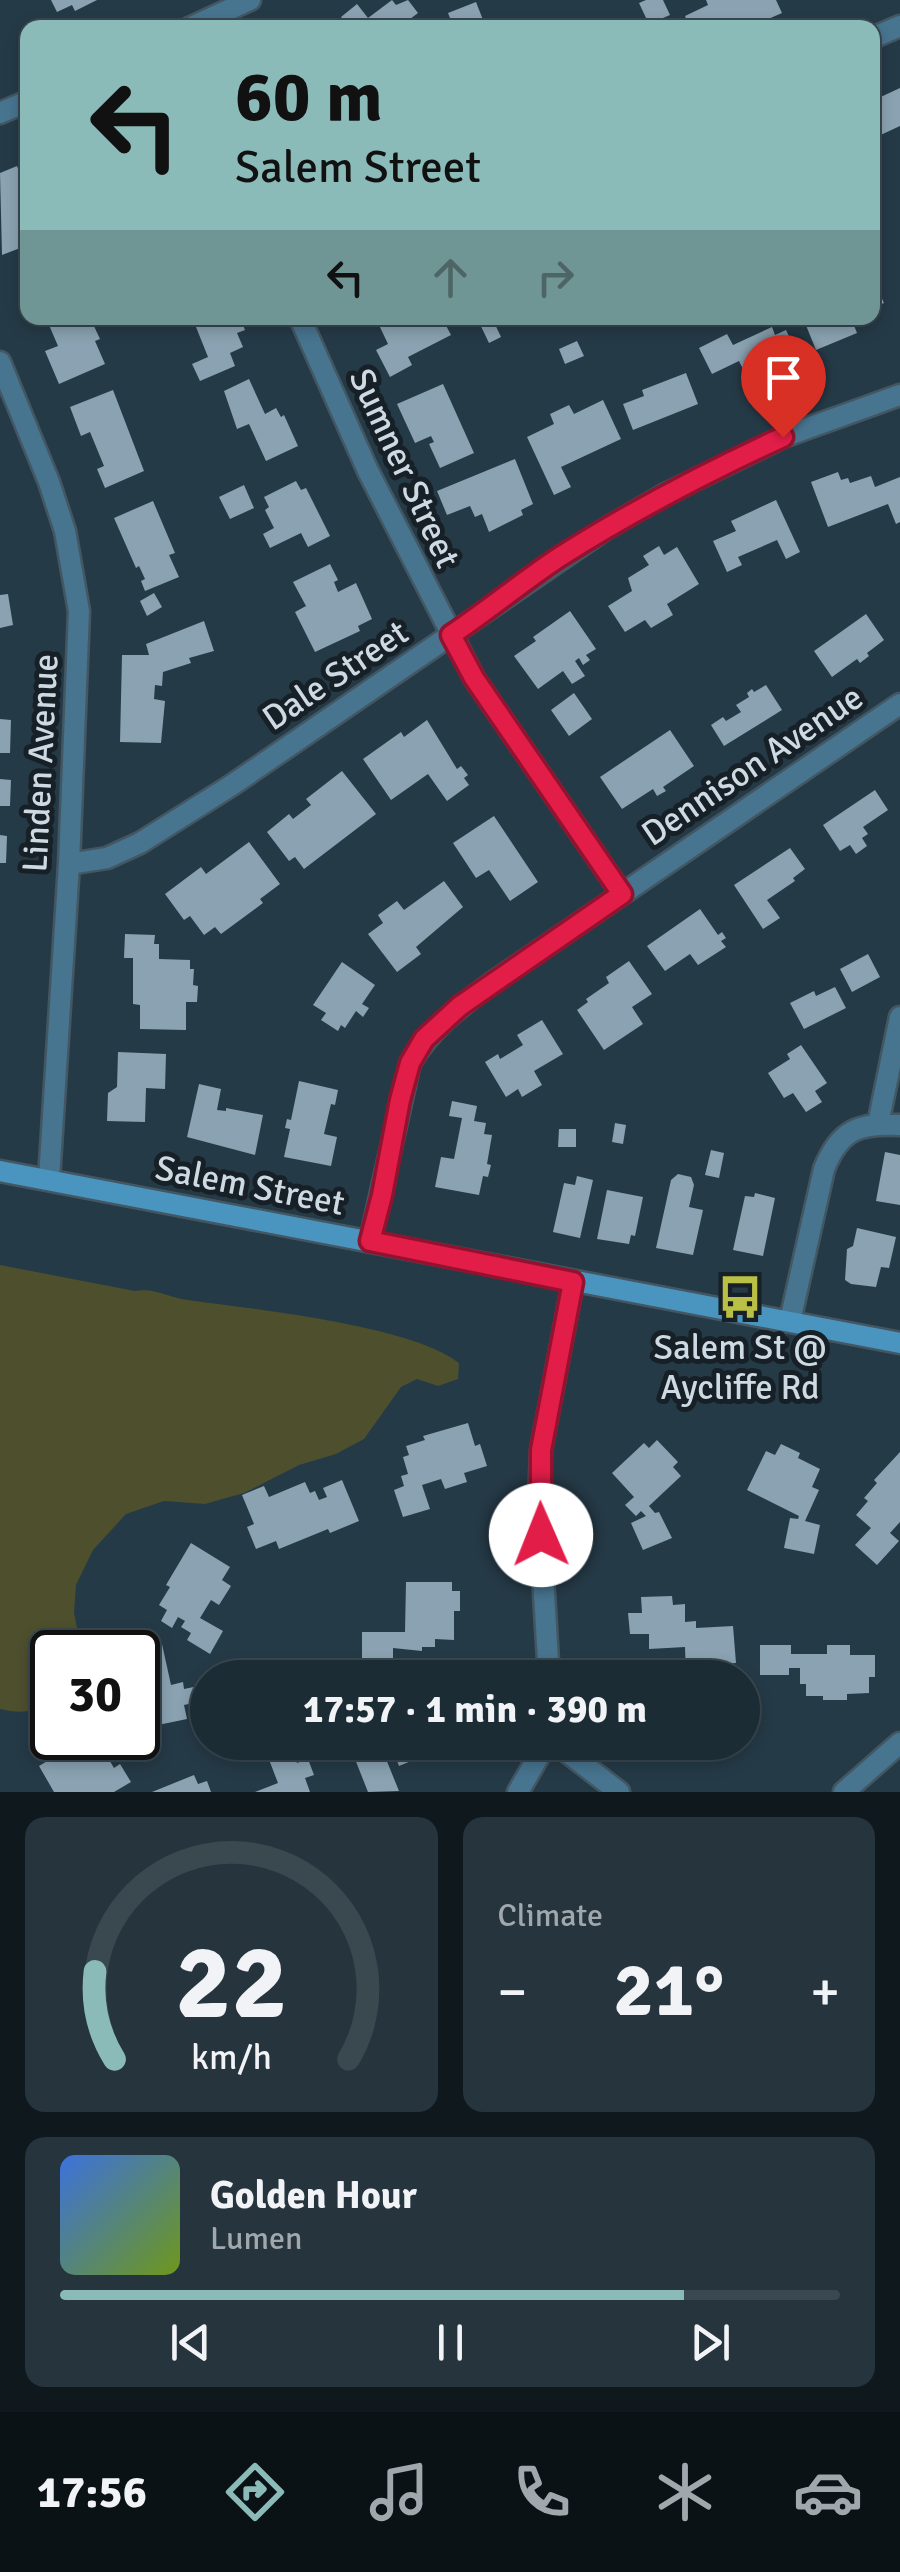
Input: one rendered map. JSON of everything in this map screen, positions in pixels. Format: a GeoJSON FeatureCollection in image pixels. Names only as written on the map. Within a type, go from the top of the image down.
{"type":"FeatureCollection","features":[{"type":"Feature","properties":{"kind":"main road","name":"Salem Street"},"geometry":{"type":"LineString","coordinates":[[0,1170],[900,1343]]}},
{"type":"Feature","properties":{"kind":"street"},"geometry":{"type":"LineString","coordinates":[[206,20],[250,0]]}},
{"type":"Feature","properties":{"kind":"street","name":"Sumner Street"},"geometry":{"type":"LineString","coordinates":[[303,325],[368,471],[474,678],[622,894]]}},
{"type":"Feature","properties":{"kind":"street","name":"Linden Avenue"},"geometry":{"type":"LineString","coordinates":[[0,362],[49,482],[75,576],[79,611],[77,717],[49,1179]]}},
{"type":"Feature","properties":{"kind":"street","name":"Dale Street"},"geometry":{"type":"LineString","coordinates":[[69,864],[107,858],[140,843],[232,786],[555,560],[664,496],[783,437],[900,395]]}},
{"type":"Feature","properties":{"kind":"street","name":"Dennison Avenue"},"geometry":{"type":"LineString","coordinates":[[370,1241],[400,1100],[410,1063],[424,1039],[460,1006],[900,704]]}},
{"type":"Feature","properties":{"kind":"street"},"geometry":{"type":"LineString","coordinates":[[878,1124],[900,1017]]}},
{"type":"Feature","properties":{"kind":"street"},"geometry":{"type":"LineString","coordinates":[[790,1321],[824,1169],[832,1151],[842,1137],[857,1128],[900,1125]]}},
{"type":"Feature","properties":{"kind":"street"},"geometry":{"type":"LineString","coordinates":[[548,1660],[539,1508],[541,1450],[573,1282]]}},
{"type":"Feature","properties":{"kind":"street"},"geometry":{"type":"LineString","coordinates":[[844,1792],[900,1744]]}},
{"type":"Feature","properties":{"kind":"street"},"geometry":{"type":"LineString","coordinates":[[518,1792],[539,1760]]}},
{"type":"Feature","properties":{"kind":"street"},"geometry":{"type":"LineString","coordinates":[[575,1760],[618,1792]]}},
{"type":"Feature","properties":{"kind":"green space"},"geometry":{"type":"Polygon","coordinates":[[[0,1265],[369,1329],[405,1338],[459,1363],[458,1379],[438,1386],[417,1379],[401,1387],[364,1439],[336,1454],[299,1465],[244,1493],[205,1504],[164,1501],[126,1514],[93,1550],[76,1585],[77,1630],[30,1630],[30,1710],[0,1709],[0,1265]]]}},
{"type":"Feature","properties":{"kind":"building"},"geometry":{"type":"Polygon","coordinates":[[[51,0],[97,0],[75,11],[72,5],[57,12],[51,0]]]}},
{"type":"Feature","properties":{"kind":"building"},"geometry":{"type":"Polygon","coordinates":[[[392,0],[396,5],[408,0],[418,13],[409,20],[341,17],[357,4],[368,18],[392,0]]]}},
{"type":"Feature","properties":{"kind":"building"},"geometry":{"type":"Polygon","coordinates":[[[663,0],[670,15],[647,20],[639,3],[663,0]]]}},
{"type":"Feature","properties":{"kind":"building"},"geometry":{"type":"Polygon","coordinates":[[[706,0],[776,0],[782,13],[766,20],[687,20],[685,16],[708,5],[706,0]]]}},
{"type":"Feature","properties":{"kind":"building"},"geometry":{"type":"Polygon","coordinates":[[[476,2],[483,20],[451,20],[448,13],[476,2]]]}},
{"type":"Feature","properties":{"kind":"building"},"geometry":{"type":"Polygon","coordinates":[[[900,88],[900,126],[880,135],[880,97],[900,88]]]}},
{"type":"Feature","properties":{"kind":"building"},"geometry":{"type":"Polygon","coordinates":[[[17,166],[20,174],[20,248],[2,255],[0,173],[17,166]]]}},
{"type":"Feature","properties":{"kind":"building"},"geometry":{"type":"Polygon","coordinates":[[[49,325],[93,325],[100,339],[95,341],[105,364],[59,384],[45,351],[58,346],[49,325]]]}},
{"type":"Feature","properties":{"kind":"building"},"geometry":{"type":"Polygon","coordinates":[[[195,325],[243,325],[245,330],[237,333],[243,347],[230,353],[235,366],[200,381],[192,364],[208,357],[195,325]]]}},
{"type":"Feature","properties":{"kind":"building"},"geometry":{"type":"Polygon","coordinates":[[[379,325],[446,325],[451,335],[408,357],[412,365],[390,377],[376,350],[388,344],[379,325]]]}},
{"type":"Feature","properties":{"kind":"building"},"geometry":{"type":"Polygon","coordinates":[[[480,325],[495,325],[501,337],[489,343],[480,325]]]}},
{"type":"Feature","properties":{"kind":"building"},"geometry":{"type":"Polygon","coordinates":[[[806,325],[854,325],[857,333],[816,350],[806,325]]]}},
{"type":"Feature","properties":{"kind":"building"},"geometry":{"type":"Polygon","coordinates":[[[772,327],[775,335],[786,330],[795,349],[784,354],[787,361],[757,375],[755,371],[746,375],[739,361],[712,374],[699,348],[727,334],[733,345],[772,327]]]}},
{"type":"Feature","properties":{"kind":"building"},"geometry":{"type":"Polygon","coordinates":[[[577,341],[584,356],[565,364],[559,349],[577,341]]]}},
{"type":"Feature","properties":{"kind":"building"},"geometry":{"type":"Polygon","coordinates":[[[686,373],[698,404],[633,430],[623,404],[644,396],[642,390],[686,373]]]}},
{"type":"Feature","properties":{"kind":"building"},"geometry":{"type":"Polygon","coordinates":[[[249,379],[265,414],[276,408],[281,417],[284,415],[298,446],[266,461],[249,424],[237,429],[224,391],[249,379]]]}},
{"type":"Feature","properties":{"kind":"building"},"geometry":{"type":"Polygon","coordinates":[[[443,384],[474,453],[440,468],[429,444],[434,442],[431,436],[415,443],[397,404],[443,384]]]}},
{"type":"Feature","properties":{"kind":"building"},"geometry":{"type":"Polygon","coordinates":[[[113,390],[144,471],[105,488],[97,469],[104,466],[90,432],[81,436],[70,407],[113,390]]]}},
{"type":"Feature","properties":{"kind":"building"},"geometry":{"type":"Polygon","coordinates":[[[603,400],[621,439],[561,467],[571,487],[554,495],[527,437],[554,424],[550,414],[569,405],[574,414],[603,400]]]}},
{"type":"Feature","properties":{"kind":"building"},"geometry":{"type":"Polygon","coordinates":[[[515,459],[533,504],[521,510],[523,515],[489,532],[482,514],[475,517],[470,506],[447,515],[437,491],[515,459]]]}},
{"type":"Feature","properties":{"kind":"building"},"geometry":{"type":"Polygon","coordinates":[[[838,472],[841,480],[848,478],[850,483],[871,476],[875,487],[900,477],[900,522],[896,524],[888,504],[828,527],[811,482],[838,472]]]}},
{"type":"Feature","properties":{"kind":"building"},"geometry":{"type":"Polygon","coordinates":[[[296,481],[301,490],[306,488],[330,536],[308,547],[301,533],[270,548],[263,534],[274,528],[265,510],[269,507],[264,497],[296,481]]]}},
{"type":"Feature","properties":{"kind":"building"},"geometry":{"type":"Polygon","coordinates":[[[244,485],[254,508],[230,519],[219,497],[244,485]]]}},
{"type":"Feature","properties":{"kind":"building"},"geometry":{"type":"Polygon","coordinates":[[[776,500],[800,552],[786,559],[777,540],[738,557],[742,565],[727,572],[713,541],[736,531],[731,521],[776,500]]]}},
{"type":"Feature","properties":{"kind":"building"},"geometry":{"type":"Polygon","coordinates":[[[153,501],[175,553],[169,555],[179,577],[145,591],[141,581],[145,579],[139,566],[136,568],[114,518],[153,501]]]}},
{"type":"Feature","properties":{"kind":"building"},"geometry":{"type":"Polygon","coordinates":[[[659,546],[664,555],[677,547],[699,584],[667,604],[673,615],[651,628],[645,620],[625,632],[608,606],[632,591],[628,578],[649,565],[643,556],[659,546]]]}},
{"type":"Feature","properties":{"kind":"building"},"geometry":{"type":"Polygon","coordinates":[[[330,564],[338,580],[334,582],[338,592],[356,583],[372,619],[358,626],[360,631],[315,652],[295,612],[306,606],[293,582],[330,564]]]}},
{"type":"Feature","properties":{"kind":"building"},"geometry":{"type":"Polygon","coordinates":[[[154,593],[162,607],[147,616],[140,601],[154,593]]]}},
{"type":"Feature","properties":{"kind":"building"},"geometry":{"type":"Polygon","coordinates":[[[8,594],[13,625],[0,628],[0,595],[8,594]]]}},
{"type":"Feature","properties":{"kind":"building"},"geometry":{"type":"Polygon","coordinates":[[[570,611],[596,649],[586,655],[590,660],[583,665],[579,658],[575,661],[585,676],[572,684],[563,671],[538,689],[514,656],[570,611]]]}},
{"type":"Feature","properties":{"kind":"building"},"geometry":{"type":"Polygon","coordinates":[[[866,614],[884,640],[860,663],[857,659],[832,677],[814,651],[866,614]]]}},
{"type":"Feature","properties":{"kind":"building"},"geometry":{"type":"Polygon","coordinates":[[[204,621],[214,651],[189,658],[191,663],[163,672],[162,686],[155,685],[154,699],[165,701],[161,743],[120,742],[122,655],[149,655],[146,644],[204,621]]]}},
{"type":"Feature","properties":{"kind":"building"},"geometry":{"type":"Polygon","coordinates":[[[766,685],[782,710],[724,746],[711,725],[741,712],[736,705],[749,697],[747,693],[766,685]]]}},
{"type":"Feature","properties":{"kind":"building"},"geometry":{"type":"Polygon","coordinates":[[[574,693],[592,719],[569,736],[551,710],[574,693]]]}},
{"type":"Feature","properties":{"kind":"building"},"geometry":{"type":"Polygon","coordinates":[[[0,719],[11,720],[10,753],[0,753],[0,719]]]}},
{"type":"Feature","properties":{"kind":"building"},"geometry":{"type":"Polygon","coordinates":[[[427,720],[457,769],[461,766],[468,775],[464,778],[469,785],[447,801],[428,774],[391,800],[363,759],[401,732],[404,737],[427,720]]]}},
{"type":"Feature","properties":{"kind":"building"},"geometry":{"type":"Polygon","coordinates":[[[670,730],[694,766],[663,787],[666,791],[657,796],[653,789],[622,809],[600,777],[670,730]]]}},
{"type":"Feature","properties":{"kind":"building"},"geometry":{"type":"Polygon","coordinates":[[[342,771],[376,814],[304,869],[295,857],[289,861],[267,832],[289,814],[293,819],[311,805],[306,799],[342,771]]]}},
{"type":"Feature","properties":{"kind":"building"},"geometry":{"type":"Polygon","coordinates":[[[0,779],[11,780],[10,806],[0,806],[0,779]]]}},
{"type":"Feature","properties":{"kind":"building"},"geometry":{"type":"Polygon","coordinates":[[[875,790],[888,810],[863,827],[868,834],[862,838],[867,846],[856,854],[850,845],[840,851],[823,825],[875,790]]]}},
{"type":"Feature","properties":{"kind":"building"},"geometry":{"type":"Polygon","coordinates":[[[494,816],[538,882],[510,901],[489,870],[476,878],[453,843],[494,816]]]}},
{"type":"Feature","properties":{"kind":"building"},"geometry":{"type":"Polygon","coordinates":[[[0,835],[7,836],[6,863],[0,863],[0,835]]]}},
{"type":"Feature","properties":{"kind":"building"},"geometry":{"type":"Polygon","coordinates":[[[249,842],[280,884],[260,899],[263,903],[221,934],[215,927],[204,935],[190,916],[184,920],[165,894],[201,867],[206,874],[249,842]]]}},
{"type":"Feature","properties":{"kind":"building"},"geometry":{"type":"Polygon","coordinates":[[[790,848],[805,869],[767,900],[780,918],[763,929],[734,885],[790,848]]]}},
{"type":"Feature","properties":{"kind":"building"},"geometry":{"type":"Polygon","coordinates":[[[444,881],[463,907],[416,947],[421,954],[397,972],[368,934],[383,923],[378,915],[397,901],[404,910],[444,881]]]}},
{"type":"Feature","properties":{"kind":"building"},"geometry":{"type":"Polygon","coordinates":[[[700,909],[718,935],[722,932],[726,938],[721,941],[726,947],[698,965],[690,954],[665,971],[647,946],[700,909]]]}},
{"type":"Feature","properties":{"kind":"building"},"geometry":{"type":"Polygon","coordinates":[[[125,934],[155,935],[159,959],[190,960],[193,985],[198,986],[197,1002],[186,1002],[186,1030],[140,1029],[140,1005],[133,1004],[133,958],[124,958],[125,934]]]}},
{"type":"Feature","properties":{"kind":"building"},"geometry":{"type":"Polygon","coordinates":[[[868,954],[880,977],[852,992],[840,969],[868,954]]]}},
{"type":"Feature","properties":{"kind":"building"},"geometry":{"type":"Polygon","coordinates":[[[629,961],[652,994],[632,1007],[643,1024],[604,1050],[577,1010],[609,983],[606,977],[629,961]]]}},
{"type":"Feature","properties":{"kind":"building"},"geometry":{"type":"Polygon","coordinates":[[[342,962],[375,985],[362,1004],[369,1008],[363,1017],[356,1011],[345,1028],[341,1025],[338,1031],[321,1020],[326,1013],[313,1005],[342,962]]]}},
{"type":"Feature","properties":{"kind":"building"},"geometry":{"type":"Polygon","coordinates":[[[835,987],[846,1008],[804,1029],[790,1003],[814,991],[816,996],[835,987]]]}},
{"type":"Feature","properties":{"kind":"building"},"geometry":{"type":"Polygon","coordinates":[[[542,1020],[563,1054],[534,1071],[542,1085],[522,1097],[518,1089],[506,1097],[485,1062],[498,1054],[500,1059],[523,1045],[517,1035],[542,1020]]]}},
{"type":"Feature","properties":{"kind":"building"},"geometry":{"type":"Polygon","coordinates":[[[801,1045],[827,1083],[815,1091],[822,1102],[806,1112],[793,1093],[784,1098],[768,1073],[790,1059],[787,1054],[801,1045]]]}},
{"type":"Feature","properties":{"kind":"building"},"geometry":{"type":"Polygon","coordinates":[[[118,1052],[166,1054],[165,1089],[146,1088],[145,1122],[107,1121],[108,1093],[117,1087],[118,1052]]]}},
{"type":"Feature","properties":{"kind":"building"},"geometry":{"type":"Polygon","coordinates":[[[299,1081],[338,1090],[324,1134],[337,1137],[331,1166],[284,1157],[290,1129],[285,1128],[287,1119],[291,1120],[299,1081]]]}},
{"type":"Feature","properties":{"kind":"building"},"geometry":{"type":"Polygon","coordinates":[[[199,1084],[221,1089],[217,1110],[263,1115],[255,1155],[187,1137],[199,1084]]]}},
{"type":"Feature","properties":{"kind":"building"},"geometry":{"type":"Polygon","coordinates":[[[452,1101],[477,1106],[474,1121],[486,1123],[484,1134],[492,1135],[487,1164],[491,1165],[488,1177],[483,1176],[479,1195],[435,1187],[441,1157],[454,1159],[462,1118],[449,1116],[452,1101]]]}},
{"type":"Feature","properties":{"kind":"building"},"geometry":{"type":"Polygon","coordinates":[[[615,1123],[626,1125],[623,1144],[612,1142],[615,1123]]]}},
{"type":"Feature","properties":{"kind":"building"},"geometry":{"type":"Polygon","coordinates":[[[559,1129],[576,1129],[576,1147],[558,1147],[559,1129]]]}},
{"type":"Feature","properties":{"kind":"building"},"geometry":{"type":"Polygon","coordinates":[[[711,1150],[724,1153],[719,1178],[705,1175],[711,1150]]]}},
{"type":"Feature","properties":{"kind":"building"},"geometry":{"type":"Polygon","coordinates":[[[885,1152],[900,1155],[900,1205],[876,1201],[885,1152]]]}},
{"type":"Feature","properties":{"kind":"building"},"geometry":{"type":"Polygon","coordinates":[[[678,1174],[691,1177],[694,1185],[689,1207],[703,1210],[693,1255],[656,1248],[671,1180],[678,1174]]]}},
{"type":"Feature","properties":{"kind":"building"},"geometry":{"type":"Polygon","coordinates":[[[577,1176],[593,1180],[580,1238],[553,1232],[564,1183],[575,1185],[577,1176]]]}},
{"type":"Feature","properties":{"kind":"building"},"geometry":{"type":"Polygon","coordinates":[[[607,1190],[643,1197],[635,1236],[631,1235],[629,1244],[597,1239],[607,1190]]]}},
{"type":"Feature","properties":{"kind":"building"},"geometry":{"type":"Polygon","coordinates":[[[755,1193],[775,1198],[763,1256],[733,1250],[745,1196],[754,1197],[755,1193]]]}},
{"type":"Feature","properties":{"kind":"building"},"geometry":{"type":"Polygon","coordinates":[[[857,1228],[896,1237],[889,1268],[881,1267],[876,1287],[845,1280],[847,1249],[853,1246],[857,1228]]]}},
{"type":"Feature","properties":{"kind":"building"},"geometry":{"type":"Polygon","coordinates":[[[468,1423],[487,1466],[464,1473],[467,1482],[445,1489],[441,1479],[422,1485],[430,1509],[403,1517],[394,1490],[404,1486],[401,1476],[408,1474],[403,1457],[409,1455],[406,1446],[425,1440],[423,1436],[468,1423]]]}},
{"type":"Feature","properties":{"kind":"building"},"geometry":{"type":"Polygon","coordinates":[[[657,1440],[678,1462],[673,1467],[681,1476],[649,1506],[659,1512],[672,1538],[643,1550],[631,1523],[646,1516],[641,1511],[636,1516],[625,1505],[634,1497],[612,1473],[644,1443],[649,1448],[657,1440]]]}},
{"type":"Feature","properties":{"kind":"building"},"geometry":{"type":"Polygon","coordinates":[[[781,1444],[820,1469],[812,1487],[819,1490],[805,1521],[820,1525],[814,1554],[784,1548],[790,1518],[799,1516],[747,1490],[766,1451],[775,1455],[781,1444]]]}},
{"type":"Feature","properties":{"kind":"building"},"geometry":{"type":"Polygon","coordinates":[[[900,1452],[900,1522],[890,1533],[899,1541],[877,1565],[855,1545],[871,1528],[856,1515],[868,1501],[864,1498],[877,1483],[874,1480],[900,1452]]]}},
{"type":"Feature","properties":{"kind":"building"},"geometry":{"type":"Polygon","coordinates":[[[342,1480],[359,1521],[279,1549],[276,1541],[256,1549],[247,1527],[254,1524],[242,1495],[264,1486],[269,1497],[305,1482],[319,1500],[327,1497],[323,1488],[342,1480]]]}},
{"type":"Feature","properties":{"kind":"building"},"geometry":{"type":"Polygon","coordinates":[[[191,1543],[230,1567],[222,1580],[231,1586],[219,1605],[211,1600],[200,1618],[223,1631],[210,1654],[187,1640],[191,1633],[181,1627],[185,1621],[178,1617],[172,1628],[161,1621],[167,1610],[159,1605],[170,1587],[166,1585],[191,1543]]]}},
{"type":"Feature","properties":{"kind":"building"},"geometry":{"type":"Polygon","coordinates":[[[406,1582],[452,1582],[452,1591],[460,1591],[460,1611],[454,1611],[454,1640],[435,1639],[435,1647],[422,1647],[422,1651],[393,1648],[393,1660],[362,1660],[362,1632],[405,1632],[406,1582]]]}},
{"type":"Feature","properties":{"kind":"building"},"geometry":{"type":"Polygon","coordinates":[[[672,1596],[673,1605],[685,1604],[685,1622],[696,1621],[696,1628],[733,1626],[736,1660],[685,1660],[685,1647],[649,1649],[649,1634],[630,1634],[628,1613],[642,1613],[641,1597],[672,1596]]]}},
{"type":"Feature","properties":{"kind":"building"},"geometry":{"type":"Polygon","coordinates":[[[160,1644],[171,1685],[183,1682],[184,1689],[190,1688],[190,1704],[184,1705],[187,1719],[160,1725],[160,1644]]]}},
{"type":"Feature","properties":{"kind":"building"},"geometry":{"type":"Polygon","coordinates":[[[760,1645],[791,1645],[791,1654],[827,1654],[827,1645],[850,1645],[850,1655],[875,1655],[875,1677],[869,1677],[869,1693],[847,1694],[847,1700],[823,1700],[823,1696],[806,1696],[806,1684],[800,1684],[800,1668],[789,1668],[789,1675],[760,1675],[760,1645]]]}},
{"type":"Feature","properties":{"kind":"building"},"geometry":{"type":"Polygon","coordinates":[[[49,1760],[109,1760],[114,1768],[120,1764],[131,1782],[114,1792],[54,1792],[39,1766],[49,1760]]]}},
{"type":"Feature","properties":{"kind":"building"},"geometry":{"type":"Polygon","coordinates":[[[269,1760],[308,1760],[314,1775],[305,1778],[310,1792],[255,1792],[278,1783],[269,1760]]]}},
{"type":"Feature","properties":{"kind":"building"},"geometry":{"type":"Polygon","coordinates":[[[355,1760],[386,1760],[399,1791],[368,1792],[355,1760]]]}},
{"type":"Feature","properties":{"kind":"building"},"geometry":{"type":"Polygon","coordinates":[[[194,1775],[198,1784],[207,1781],[211,1792],[152,1792],[194,1775]]]}},
{"type":"Feature","properties":{"kind":"place","name":"Salem St @ Aycliffe Rd"},"geometry":{"type":"Point","coordinates":[740,1297]}},
{"type":"Feature","properties":{"kind":"route"},"geometry":{"type":"LineString","coordinates":[[541,1535],[541,1450],[573,1282],[370,1241],[400,1100],[410,1063],[424,1039],[460,1006],[622,894],[474,678],[451,635],[555,560],[607,528],[783,437]]}}]}
